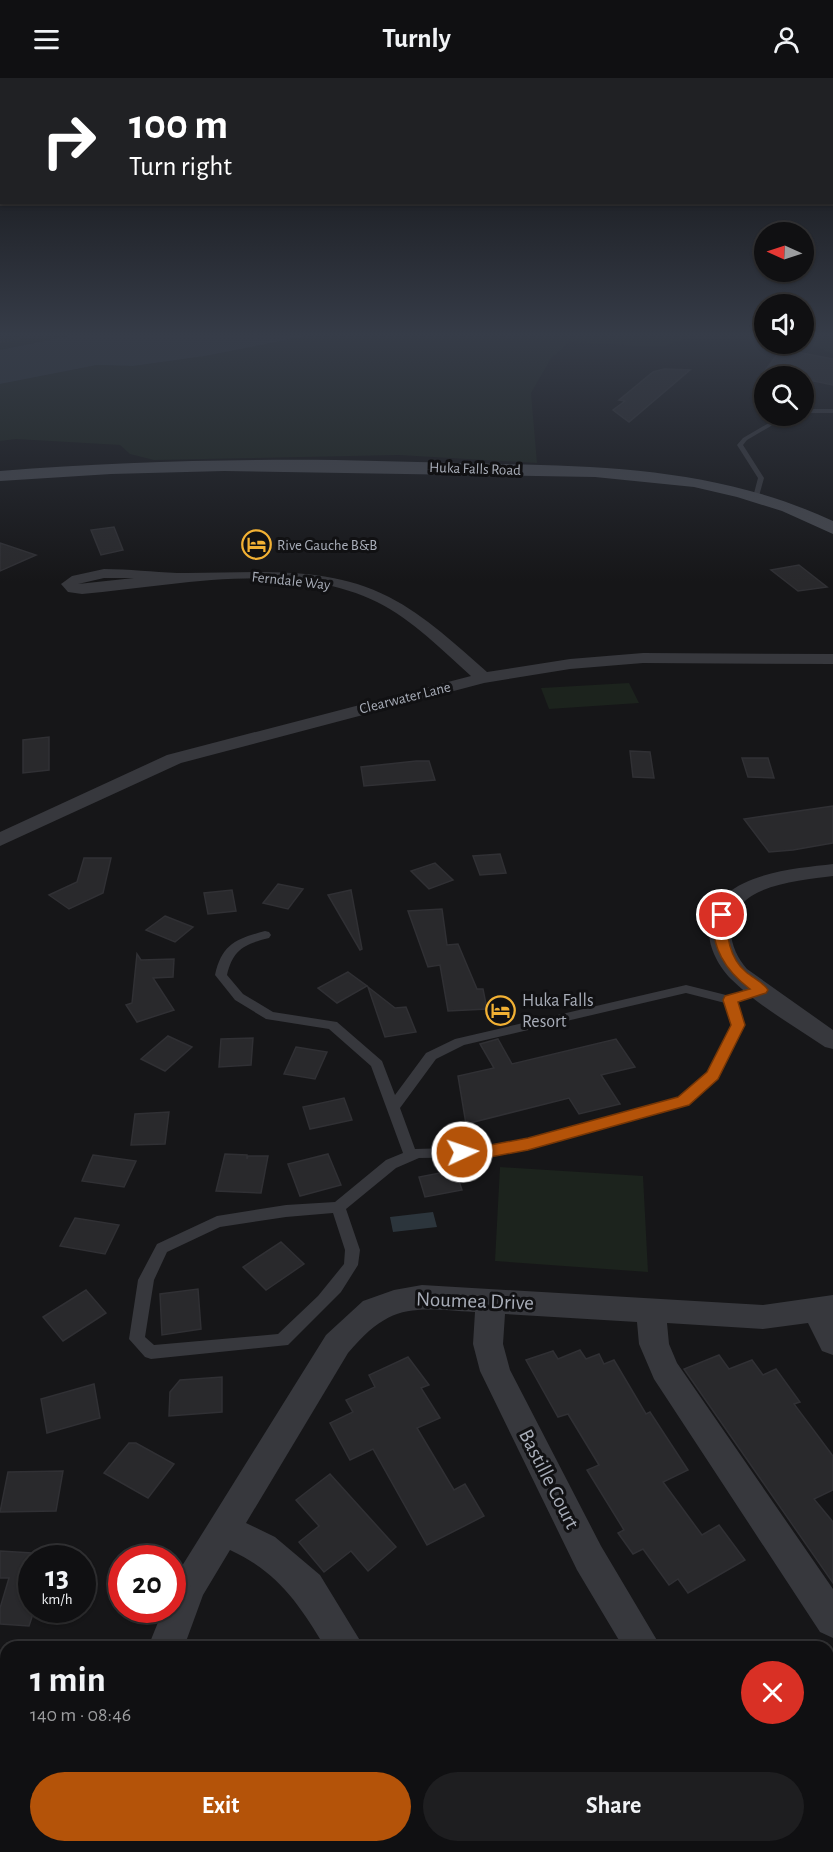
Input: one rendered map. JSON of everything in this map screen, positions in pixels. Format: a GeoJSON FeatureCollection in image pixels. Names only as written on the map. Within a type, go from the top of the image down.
{"type":"FeatureCollection","features":[{"type":"Feature","properties":{"kind":"street","name":"Huka Falls Road"},"geometry":{"type":"LineString","coordinates":[[0,476],[175,467],[356,465],[622,474],[671,479],[755,496],[801,512],[833,528]]}},
{"type":"Feature","properties":{"kind":"street","name":"Ferndale Way"},"geometry":{"type":"LineString","coordinates":[[177,577],[82,589],[74,589],[68,584],[77,578],[89,576],[138,574],[299,579],[336,585],[370,595],[411,616],[483,678]]}},
{"type":"Feature","properties":{"kind":"street","name":"Clearwater Lane"},"geometry":{"type":"LineString","coordinates":[[0,840],[174,759],[483,678],[570,664],[643,658],[833,659]]}},
{"type":"Feature","properties":{"kind":"street"},"geometry":{"type":"LineString","coordinates":[[833,870],[770,880],[753,886],[740,894],[722,915],[720,935],[727,958],[739,974],[833,1041]]}},
{"type":"Feature","properties":{"kind":"street","name":"Noumea Drive"},"geometry":{"type":"LineString","coordinates":[[168,1641],[189,1586],[337,1344],[359,1318],[381,1305],[401,1299],[422,1297],[491,1299],[763,1317],[825,1309]]}},
{"type":"Feature","properties":{"kind":"street","name":"Bastille Court"},"geometry":{"type":"LineString","coordinates":[[491,1299],[488,1344],[495,1371],[589,1558],[639,1641]]}},
{"type":"Feature","properties":{"kind":"street"},"geometry":{"type":"LineString","coordinates":[[825,1309],[833,1342]]}},
{"type":"Feature","properties":{"kind":"street"},"geometry":{"type":"LineString","coordinates":[[651,1311],[654,1344],[664,1370],[833,1620]]}},
{"type":"Feature","properties":{"kind":"street"},"geometry":{"type":"LineString","coordinates":[[222,1529],[263,1548],[308,1587],[342,1641]]}},
{"type":"Feature","properties":{"kind":"lane"},"geometry":{"type":"LineString","coordinates":[[755,496],[761,478],[740,445],[769,426]]}},
{"type":"Feature","properties":{"kind":"lane"},"geometry":{"type":"LineString","coordinates":[[265,935],[241,941],[224,962],[221,975],[239,997],[270,1016],[333,1025],[377,1064],[411,1156]]}},
{"type":"Feature","properties":{"kind":"lane"},"geometry":{"type":"LineString","coordinates":[[393,1107],[431,1056],[460,1042],[686,988],[730,1000],[761,990]]}},
{"type":"Feature","properties":{"kind":"lane"},"geometry":{"type":"LineString","coordinates":[[338,1207],[353,1257],[349,1269],[331,1291],[282,1340],[151,1352],[137,1339],[147,1280],[162,1248],[218,1222],[286,1211],[338,1207],[391,1164],[418,1152],[485,1152],[528,1144],[683,1101],[713,1075],[738,1025],[730,1000]]}},
{"type":"Feature","properties":{"kind":"shaded area"},"geometry":{"type":"Polygon","coordinates":[[[0,416],[533,416],[537,463],[399,455],[154,460],[130,454],[120,445],[16,439],[0,441],[0,416]]]}},
{"type":"Feature","properties":{"kind":"shaded area"},"geometry":{"type":"Polygon","coordinates":[[[629,683],[639,703],[549,709],[541,688],[629,683]]]}},
{"type":"Feature","properties":{"kind":"shaded area"},"geometry":{"type":"Polygon","coordinates":[[[500,1167],[643,1176],[648,1272],[495,1261],[500,1167]]]}},
{"type":"Feature","properties":{"kind":"shaded area"},"geometry":{"type":"Polygon","coordinates":[[[433,1212],[437,1227],[393,1232],[390,1217],[433,1212]]]}},
{"type":"Feature","properties":{"kind":"building"},"geometry":{"type":"Polygon","coordinates":[[[621,416],[636,416],[629,422],[621,416]]]}},
{"type":"Feature","properties":{"kind":"building"},"geometry":{"type":"Polygon","coordinates":[[[114,527],[123,550],[101,555],[91,530],[114,527]]]}},
{"type":"Feature","properties":{"kind":"building"},"geometry":{"type":"Polygon","coordinates":[[[0,543],[36,555],[0,571],[0,543]]]}},
{"type":"Feature","properties":{"kind":"building"},"geometry":{"type":"Polygon","coordinates":[[[799,565],[827,587],[798,591],[771,570],[799,565]]]}},
{"type":"Feature","properties":{"kind":"building"},"geometry":{"type":"Polygon","coordinates":[[[49,737],[49,770],[23,773],[23,740],[49,737]]]}},
{"type":"Feature","properties":{"kind":"building"},"geometry":{"type":"Polygon","coordinates":[[[630,751],[650,752],[654,778],[633,777],[630,751]]]}},
{"type":"Feature","properties":{"kind":"building"},"geometry":{"type":"Polygon","coordinates":[[[742,758],[768,758],[774,778],[748,777],[742,758]]]}},
{"type":"Feature","properties":{"kind":"building"},"geometry":{"type":"Polygon","coordinates":[[[429,761],[435,780],[364,786],[361,767],[429,761]]]}},
{"type":"Feature","properties":{"kind":"building"},"geometry":{"type":"Polygon","coordinates":[[[833,806],[833,843],[793,850],[769,852],[744,819],[833,806]]]}},
{"type":"Feature","properties":{"kind":"building"},"geometry":{"type":"Polygon","coordinates":[[[500,854],[506,873],[480,875],[473,856],[500,854]]]}},
{"type":"Feature","properties":{"kind":"building"},"geometry":{"type":"Polygon","coordinates":[[[84,858],[111,858],[103,893],[69,909],[49,895],[77,882],[84,858]]]}},
{"type":"Feature","properties":{"kind":"building"},"geometry":{"type":"Polygon","coordinates":[[[435,863],[453,880],[429,889],[411,871],[435,863]]]}},
{"type":"Feature","properties":{"kind":"building"},"geometry":{"type":"Polygon","coordinates":[[[278,884],[303,889],[288,909],[263,903],[278,884]]]}},
{"type":"Feature","properties":{"kind":"building"},"geometry":{"type":"Polygon","coordinates":[[[232,890],[236,911],[208,914],[204,893],[232,890]]]}},
{"type":"Feature","properties":{"kind":"building"},"geometry":{"type":"Polygon","coordinates":[[[351,890],[362,949],[360,950],[328,895],[351,890]]]}},
{"type":"Feature","properties":{"kind":"building"},"geometry":{"type":"Polygon","coordinates":[[[442,909],[447,945],[458,944],[477,989],[483,989],[487,1009],[448,1011],[440,965],[428,967],[408,911],[442,909]]]}},
{"type":"Feature","properties":{"kind":"building"},"geometry":{"type":"Polygon","coordinates":[[[165,916],[193,927],[175,942],[146,930],[165,916]]]}},
{"type":"Feature","properties":{"kind":"building"},"geometry":{"type":"Polygon","coordinates":[[[137,954],[141,960],[174,959],[173,977],[153,978],[174,1010],[137,1022],[126,1005],[132,1003],[137,954]]]}},
{"type":"Feature","properties":{"kind":"building"},"geometry":{"type":"Polygon","coordinates":[[[348,972],[367,986],[337,1003],[318,988],[348,972]]]}},
{"type":"Feature","properties":{"kind":"building"},"geometry":{"type":"Polygon","coordinates":[[[368,987],[395,1008],[406,1007],[416,1032],[385,1037],[368,987]]]}},
{"type":"Feature","properties":{"kind":"building"},"geometry":{"type":"Polygon","coordinates":[[[168,1036],[192,1047],[165,1071],[141,1059],[168,1036]]]}},
{"type":"Feature","properties":{"kind":"building"},"geometry":{"type":"Polygon","coordinates":[[[253,1038],[251,1065],[219,1067],[221,1039],[253,1038]]]}},
{"type":"Feature","properties":{"kind":"building"},"geometry":{"type":"Polygon","coordinates":[[[498,1039],[512,1064],[616,1039],[635,1067],[601,1075],[620,1104],[579,1114],[569,1098],[466,1124],[458,1076],[494,1068],[480,1044],[498,1039]]]}},
{"type":"Feature","properties":{"kind":"building"},"geometry":{"type":"Polygon","coordinates":[[[296,1047],[327,1052],[315,1079],[284,1074],[296,1047]]]}},
{"type":"Feature","properties":{"kind":"building"},"geometry":{"type":"Polygon","coordinates":[[[344,1098],[352,1120],[310,1129],[303,1107],[344,1098]]]}},
{"type":"Feature","properties":{"kind":"building"},"geometry":{"type":"Polygon","coordinates":[[[169,1112],[165,1144],[131,1145],[135,1114],[169,1112]]]}},
{"type":"Feature","properties":{"kind":"building"},"geometry":{"type":"Polygon","coordinates":[[[225,1154],[247,1155],[247,1159],[248,1156],[268,1156],[261,1193],[216,1191],[225,1154]]]}},
{"type":"Feature","properties":{"kind":"building"},"geometry":{"type":"Polygon","coordinates":[[[328,1154],[341,1185],[300,1196],[288,1164],[328,1154]]]}},
{"type":"Feature","properties":{"kind":"building"},"geometry":{"type":"Polygon","coordinates":[[[93,1155],[136,1161],[124,1187],[82,1181],[93,1155]]]}},
{"type":"Feature","properties":{"kind":"building"},"geometry":{"type":"Polygon","coordinates":[[[455,1170],[462,1190],[425,1197],[419,1177],[455,1170]]]}},
{"type":"Feature","properties":{"kind":"building"},"geometry":{"type":"Polygon","coordinates":[[[75,1218],[119,1225],[105,1254],[60,1246],[75,1218]]]}},
{"type":"Feature","properties":{"kind":"building"},"geometry":{"type":"Polygon","coordinates":[[[281,1242],[304,1264],[266,1290],[243,1267],[281,1242]]]}},
{"type":"Feature","properties":{"kind":"building"},"geometry":{"type":"Polygon","coordinates":[[[198,1289],[201,1329],[162,1335],[160,1294],[198,1289]]]}},
{"type":"Feature","properties":{"kind":"building"},"geometry":{"type":"Polygon","coordinates":[[[86,1290],[106,1313],[63,1341],[43,1317],[86,1290]]]}},
{"type":"Feature","properties":{"kind":"building"},"geometry":{"type":"Polygon","coordinates":[[[580,1350],[586,1359],[599,1354],[604,1364],[614,1360],[646,1414],[650,1412],[688,1470],[663,1482],[702,1535],[719,1525],[745,1560],[688,1593],[678,1579],[669,1585],[643,1549],[633,1554],[618,1533],[624,1530],[587,1470],[599,1465],[568,1414],[558,1417],[526,1360],[553,1351],[558,1359],[580,1350]]]}},
{"type":"Feature","properties":{"kind":"building"},"geometry":{"type":"Polygon","coordinates":[[[719,1355],[729,1369],[752,1360],[763,1375],[776,1369],[800,1402],[794,1404],[833,1456],[833,1490],[814,1499],[833,1522],[833,1583],[684,1369],[719,1355]]]}},
{"type":"Feature","properties":{"kind":"building"},"geometry":{"type":"Polygon","coordinates":[[[408,1357],[429,1385],[421,1388],[440,1418],[417,1428],[454,1490],[465,1484],[484,1516],[427,1545],[373,1449],[350,1460],[330,1423],[353,1412],[346,1400],[375,1387],[369,1375],[408,1357]]]}},
{"type":"Feature","properties":{"kind":"building"},"geometry":{"type":"Polygon","coordinates":[[[222,1377],[222,1412],[169,1416],[170,1392],[180,1380],[222,1377]]]}},
{"type":"Feature","properties":{"kind":"building"},"geometry":{"type":"Polygon","coordinates":[[[94,1384],[100,1418],[47,1433],[41,1399],[94,1384]]]}},
{"type":"Feature","properties":{"kind":"building"},"geometry":{"type":"Polygon","coordinates":[[[129,1443],[136,1443],[174,1464],[148,1498],[104,1473],[129,1443]]]}},
{"type":"Feature","properties":{"kind":"building"},"geometry":{"type":"Polygon","coordinates":[[[63,1471],[56,1511],[0,1512],[8,1472],[63,1471]]]}},
{"type":"Feature","properties":{"kind":"building"},"geometry":{"type":"Polygon","coordinates":[[[330,1474],[396,1547],[368,1571],[351,1551],[324,1572],[299,1542],[319,1526],[296,1500],[330,1474]]]}},
{"type":"Feature","properties":{"kind":"building"},"geometry":{"type":"Polygon","coordinates":[[[0,1551],[18,1552],[18,1623],[30,1623],[29,1626],[0,1624],[0,1608],[9,1578],[0,1578],[0,1551]]]}},
{"type":"Feature","properties":{"kind":"place","name":"Rive Gauche B&B"},"geometry":{"type":"Point","coordinates":[256,545]}},
{"type":"Feature","properties":{"kind":"place","name":"Huka Falls Resort"},"geometry":{"type":"Point","coordinates":[501,1011]}},
{"type":"Feature","properties":{"kind":"route"},"geometry":{"type":"LineString","coordinates":[[462,1152],[485,1152],[528,1144],[683,1101],[713,1075],[738,1025],[730,1000],[761,990],[739,974],[727,958],[721,943],[719,928],[722,915]]}}]}
